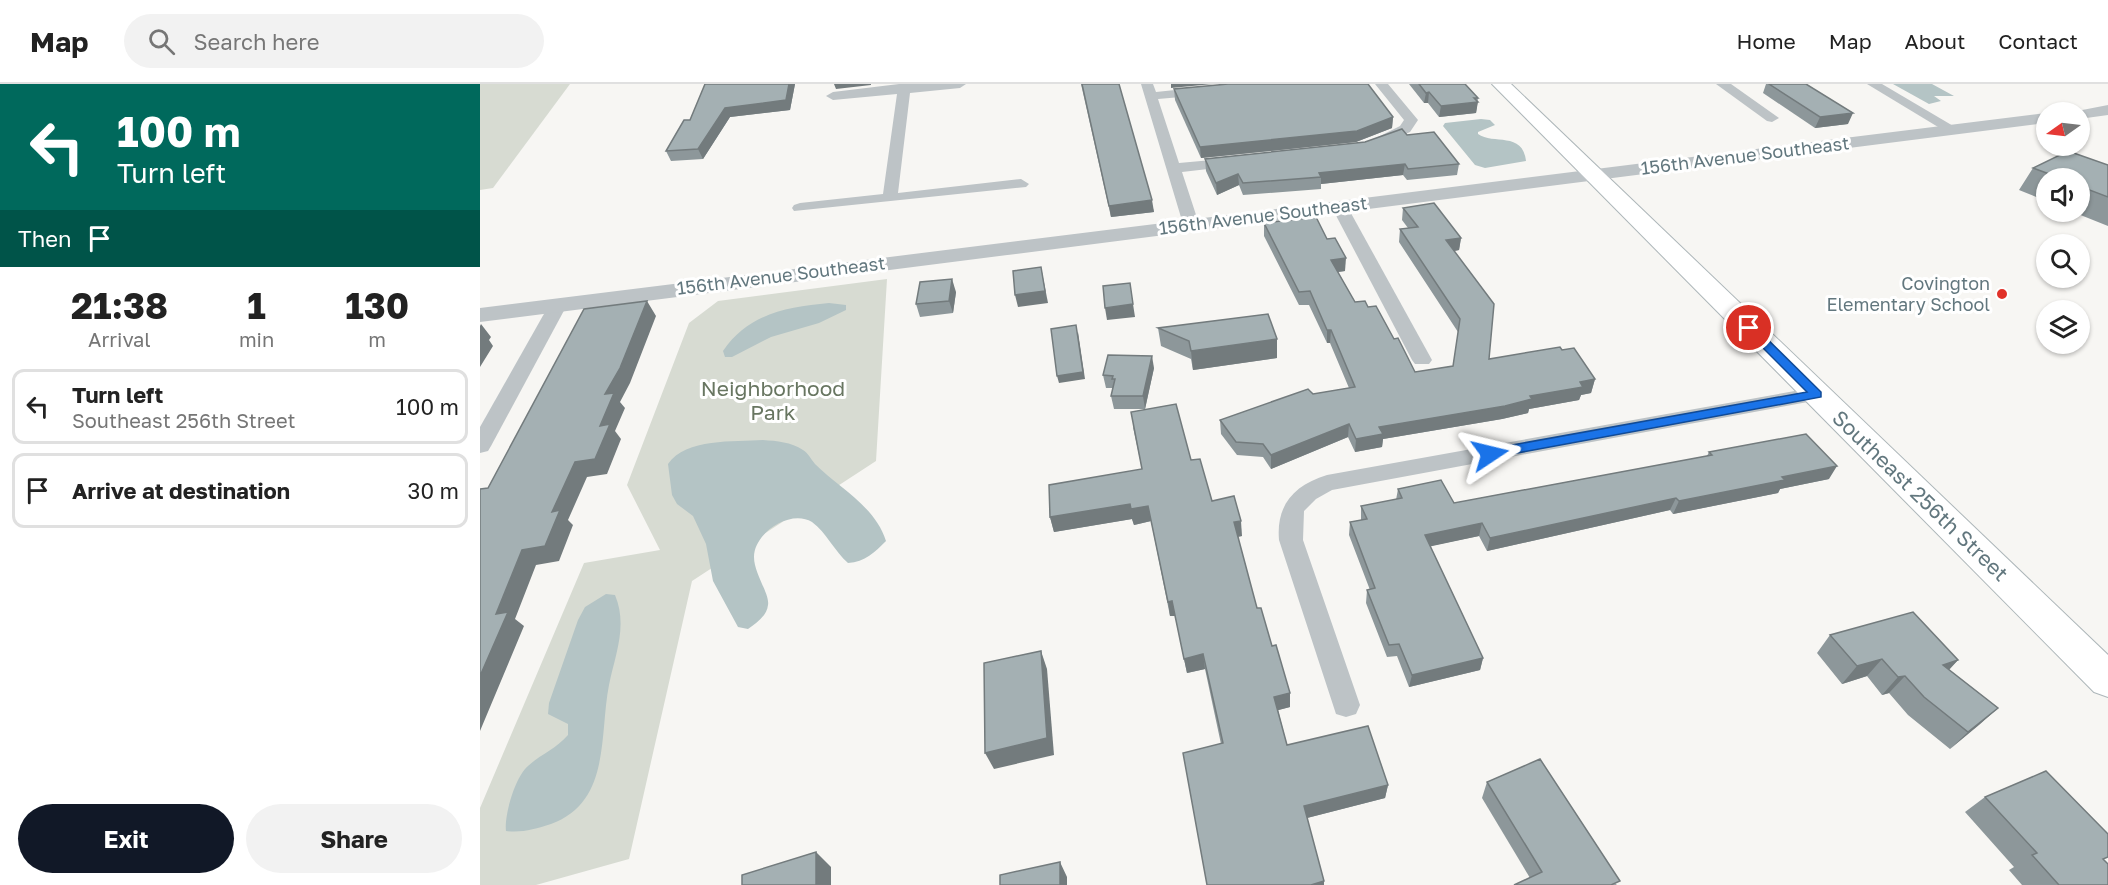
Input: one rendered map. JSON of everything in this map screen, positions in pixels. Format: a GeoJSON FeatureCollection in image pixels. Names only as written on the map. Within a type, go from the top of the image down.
{"type":"FeatureCollection","features":[{"type":"Feature","properties":{"kind":"main road","name":"Southeast 256th Street"},"geometry":{"type":"LineString","coordinates":[[1501,84],[2108,680]]}},
{"type":"Feature","properties":{"kind":"street"},"geometry":{"type":"LineString","coordinates":[[833,96],[904,87],[960,84]]}},
{"type":"Feature","properties":{"kind":"street"},"geometry":{"type":"LineString","coordinates":[[1357,148],[1376,143],[1410,125],[1412,120],[1381,84]]}},
{"type":"Feature","properties":{"kind":"street"},"geometry":{"type":"LineString","coordinates":[[1722,84],[1772,118]]}},
{"type":"Feature","properties":{"kind":"street"},"geometry":{"type":"LineString","coordinates":[[1873,84],[1953,129]]}},
{"type":"Feature","properties":{"kind":"street"},"geometry":{"type":"LineString","coordinates":[[890,198],[904,87]]}},
{"type":"Feature","properties":{"kind":"street"},"geometry":{"type":"LineString","coordinates":[[1191,224],[1149,90],[1218,90]]}},
{"type":"Feature","properties":{"kind":"street"},"geometry":{"type":"LineString","coordinates":[[2090,112],[2108,110]]}},
{"type":"Feature","properties":{"kind":"street","name":"156th Avenue Southeast"},"geometry":{"type":"LineString","coordinates":[[480,315],[2036,119]]}},
{"type":"Feature","properties":{"kind":"street"},"geometry":{"type":"LineString","coordinates":[[1173,168],[1254,159]]}},
{"type":"Feature","properties":{"kind":"street"},"geometry":{"type":"LineString","coordinates":[[800,208],[1021,184]]}},
{"type":"Feature","properties":{"kind":"street"},"geometry":{"type":"LineString","coordinates":[[1339,206],[1422,360]]}},
{"type":"Feature","properties":{"kind":"street"},"geometry":{"type":"LineString","coordinates":[[480,446],[558,305]]}},
{"type":"Feature","properties":{"kind":"street"},"geometry":{"type":"LineString","coordinates":[[1346,705],[1291,540],[1288,522],[1295,504],[1306,492],[1327,483],[1817,394]]}},
{"type":"Feature","properties":{"kind":"green space"},"geometry":{"type":"Polygon","coordinates":[[[480,84],[570,84],[493,188],[480,190],[480,84]]]}},
{"type":"Feature","properties":{"kind":"green space","name":"Neighborhood Park"},"geometry":{"type":"Polygon","coordinates":[[[887,279],[876,461],[692,581],[629,859],[536,885],[480,885],[480,808],[584,563],[660,550],[627,485],[689,323],[718,301],[887,279]]]}},
{"type":"Feature","properties":{"kind":"shaded area"},"geometry":{"type":"Polygon","coordinates":[[[1893,84],[1932,84],[1954,96],[1934,96],[1941,101],[1929,104],[1893,84]]]}},
{"type":"Feature","properties":{"kind":"shaded area"},"geometry":{"type":"Polygon","coordinates":[[[1490,120],[1495,125],[1478,134],[1491,139],[1513,142],[1524,152],[1526,161],[1485,168],[1475,165],[1443,126],[1445,123],[1490,120]]]}},
{"type":"Feature","properties":{"kind":"shaded area"},"geometry":{"type":"Polygon","coordinates":[[[829,303],[846,305],[846,310],[819,323],[771,337],[732,357],[725,357],[723,351],[733,338],[756,321],[783,310],[829,303]]]}},
{"type":"Feature","properties":{"kind":"shaded area"},"geometry":{"type":"Polygon","coordinates":[[[763,440],[779,441],[805,451],[824,473],[855,498],[874,518],[886,541],[874,553],[848,563],[812,522],[794,519],[775,526],[760,540],[754,557],[756,570],[767,595],[766,613],[748,629],[738,627],[713,581],[706,544],[693,516],[677,504],[672,495],[668,464],[686,450],[698,446],[763,440]]]}},
{"type":"Feature","properties":{"kind":"shaded area"},"geometry":{"type":"Polygon","coordinates":[[[606,594],[615,595],[619,607],[620,629],[609,685],[599,765],[593,784],[584,800],[570,814],[551,824],[523,831],[506,831],[511,797],[523,771],[568,735],[568,724],[548,714],[549,703],[578,620],[585,607],[606,594]]]}},
{"type":"Feature","properties":{"kind":"building"},"geometry":{"type":"Polygon","coordinates":[[[705,84],[789,84],[786,100],[725,108],[698,149],[666,151],[684,120],[690,120],[705,84]]]}},
{"type":"Feature","properties":{"kind":"building"},"geometry":{"type":"Polygon","coordinates":[[[1082,84],[1119,84],[1152,200],[1109,206],[1082,84]]]}},
{"type":"Feature","properties":{"kind":"building"},"geometry":{"type":"Polygon","coordinates":[[[1228,84],[1368,84],[1393,117],[1357,131],[1200,147],[1174,89],[1228,84]]]}},
{"type":"Feature","properties":{"kind":"building"},"geometry":{"type":"Polygon","coordinates":[[[1419,84],[1465,84],[1478,98],[1474,98],[1478,102],[1441,106],[1419,84]]]}},
{"type":"Feature","properties":{"kind":"building"},"geometry":{"type":"Polygon","coordinates":[[[1769,84],[1806,84],[1853,113],[1820,117],[1769,84]]]}},
{"type":"Feature","properties":{"kind":"building"},"geometry":{"type":"Polygon","coordinates":[[[1402,129],[1407,135],[1434,132],[1459,164],[1408,169],[1405,164],[1319,173],[1321,177],[1243,183],[1238,174],[1216,183],[1205,159],[1365,142],[1402,129]]]}},
{"type":"Feature","properties":{"kind":"building"},"geometry":{"type":"Polygon","coordinates":[[[2058,156],[2082,156],[2108,165],[2108,197],[2090,190],[2090,168],[2033,168],[2058,156]]]}},
{"type":"Feature","properties":{"kind":"building"},"geometry":{"type":"Polygon","coordinates":[[[1434,203],[1461,238],[1446,240],[1494,304],[1489,359],[1560,347],[1562,350],[1574,348],[1595,379],[1580,382],[1583,387],[1530,396],[1532,399],[1505,406],[1379,427],[1383,434],[1356,439],[1349,424],[1271,455],[1263,444],[1236,442],[1220,420],[1308,389],[1313,394],[1355,387],[1331,330],[1327,330],[1310,291],[1299,292],[1264,223],[1316,217],[1327,239],[1335,238],[1346,258],[1331,260],[1355,302],[1365,301],[1368,307],[1376,306],[1394,339],[1398,338],[1415,372],[1453,366],[1460,319],[1400,229],[1418,227],[1403,208],[1434,203]]]}},
{"type":"Feature","properties":{"kind":"building"},"geometry":{"type":"Polygon","coordinates":[[[1041,267],[1045,291],[1015,295],[1013,271],[1041,267]]]}},
{"type":"Feature","properties":{"kind":"building"},"geometry":{"type":"Polygon","coordinates":[[[952,279],[949,301],[916,304],[920,282],[952,279]]]}},
{"type":"Feature","properties":{"kind":"building"},"geometry":{"type":"Polygon","coordinates":[[[1130,283],[1133,304],[1105,308],[1103,286],[1130,283]]]}},
{"type":"Feature","properties":{"kind":"building"},"geometry":{"type":"Polygon","coordinates":[[[647,301],[620,368],[605,394],[614,393],[600,426],[610,424],[595,459],[575,462],[552,512],[560,510],[545,546],[522,550],[496,614],[508,612],[480,676],[480,489],[488,488],[584,309],[647,301]]]}},
{"type":"Feature","properties":{"kind":"building"},"geometry":{"type":"Polygon","coordinates":[[[1268,314],[1277,339],[1191,351],[1189,341],[1158,328],[1268,314]]]}},
{"type":"Feature","properties":{"kind":"building"},"geometry":{"type":"Polygon","coordinates":[[[1076,325],[1083,372],[1057,376],[1051,329],[1076,325]]]}},
{"type":"Feature","properties":{"kind":"building"},"geometry":{"type":"Polygon","coordinates":[[[1108,355],[1152,356],[1143,396],[1111,396],[1115,379],[1112,379],[1113,376],[1103,375],[1108,355]]]}},
{"type":"Feature","properties":{"kind":"building"},"geometry":{"type":"Polygon","coordinates":[[[1176,404],[1191,460],[1200,459],[1212,501],[1234,496],[1241,521],[1234,522],[1257,608],[1261,608],[1272,646],[1276,645],[1290,693],[1274,697],[1287,745],[1368,726],[1388,785],[1304,806],[1324,881],[1311,885],[1207,885],[1183,753],[1223,743],[1203,654],[1184,659],[1172,601],[1168,602],[1148,506],[1131,509],[1130,504],[1050,517],[1049,485],[1142,469],[1131,412],[1176,404]]]}},
{"type":"Feature","properties":{"kind":"building"},"geometry":{"type":"Polygon","coordinates":[[[1806,434],[1837,466],[1782,477],[1785,480],[1679,501],[1676,498],[1490,538],[1482,523],[1425,535],[1483,658],[1412,675],[1399,644],[1389,645],[1367,590],[1375,588],[1350,522],[1367,519],[1361,506],[1402,498],[1398,489],[1441,480],[1454,503],[1712,455],[1709,452],[1806,434]]]}},
{"type":"Feature","properties":{"kind":"building"},"geometry":{"type":"Polygon","coordinates":[[[1913,612],[1958,660],[1943,665],[1998,708],[1968,732],[1924,697],[1905,676],[1898,677],[1882,659],[1857,666],[1830,635],[1913,612]]]}},
{"type":"Feature","properties":{"kind":"building"},"geometry":{"type":"Polygon","coordinates":[[[1041,651],[1047,738],[985,753],[984,663],[1041,651]]]}},
{"type":"Feature","properties":{"kind":"building"},"geometry":{"type":"Polygon","coordinates":[[[1540,759],[1620,881],[1611,885],[1514,885],[1542,872],[1487,782],[1540,759]]]}},
{"type":"Feature","properties":{"kind":"building"},"geometry":{"type":"Polygon","coordinates":[[[2046,771],[2108,834],[2108,857],[2103,859],[2108,864],[2108,885],[2059,885],[2032,855],[2037,853],[1985,797],[2046,771]]]}},
{"type":"Feature","properties":{"kind":"building"},"geometry":{"type":"Polygon","coordinates":[[[816,852],[816,885],[742,885],[742,875],[816,852]]]}},
{"type":"Feature","properties":{"kind":"building"},"geometry":{"type":"Polygon","coordinates":[[[1060,862],[1060,885],[1000,885],[1000,875],[1060,862]]]}},
{"type":"Feature","properties":{"kind":"place","name":"Covington Elementary School"},"geometry":{"type":"Point","coordinates":[2002,294]}},
{"type":"Feature","properties":{"kind":"route"},"geometry":{"type":"LineString","coordinates":[[1490,454],[1817,394],[1749,328]]}}]}
